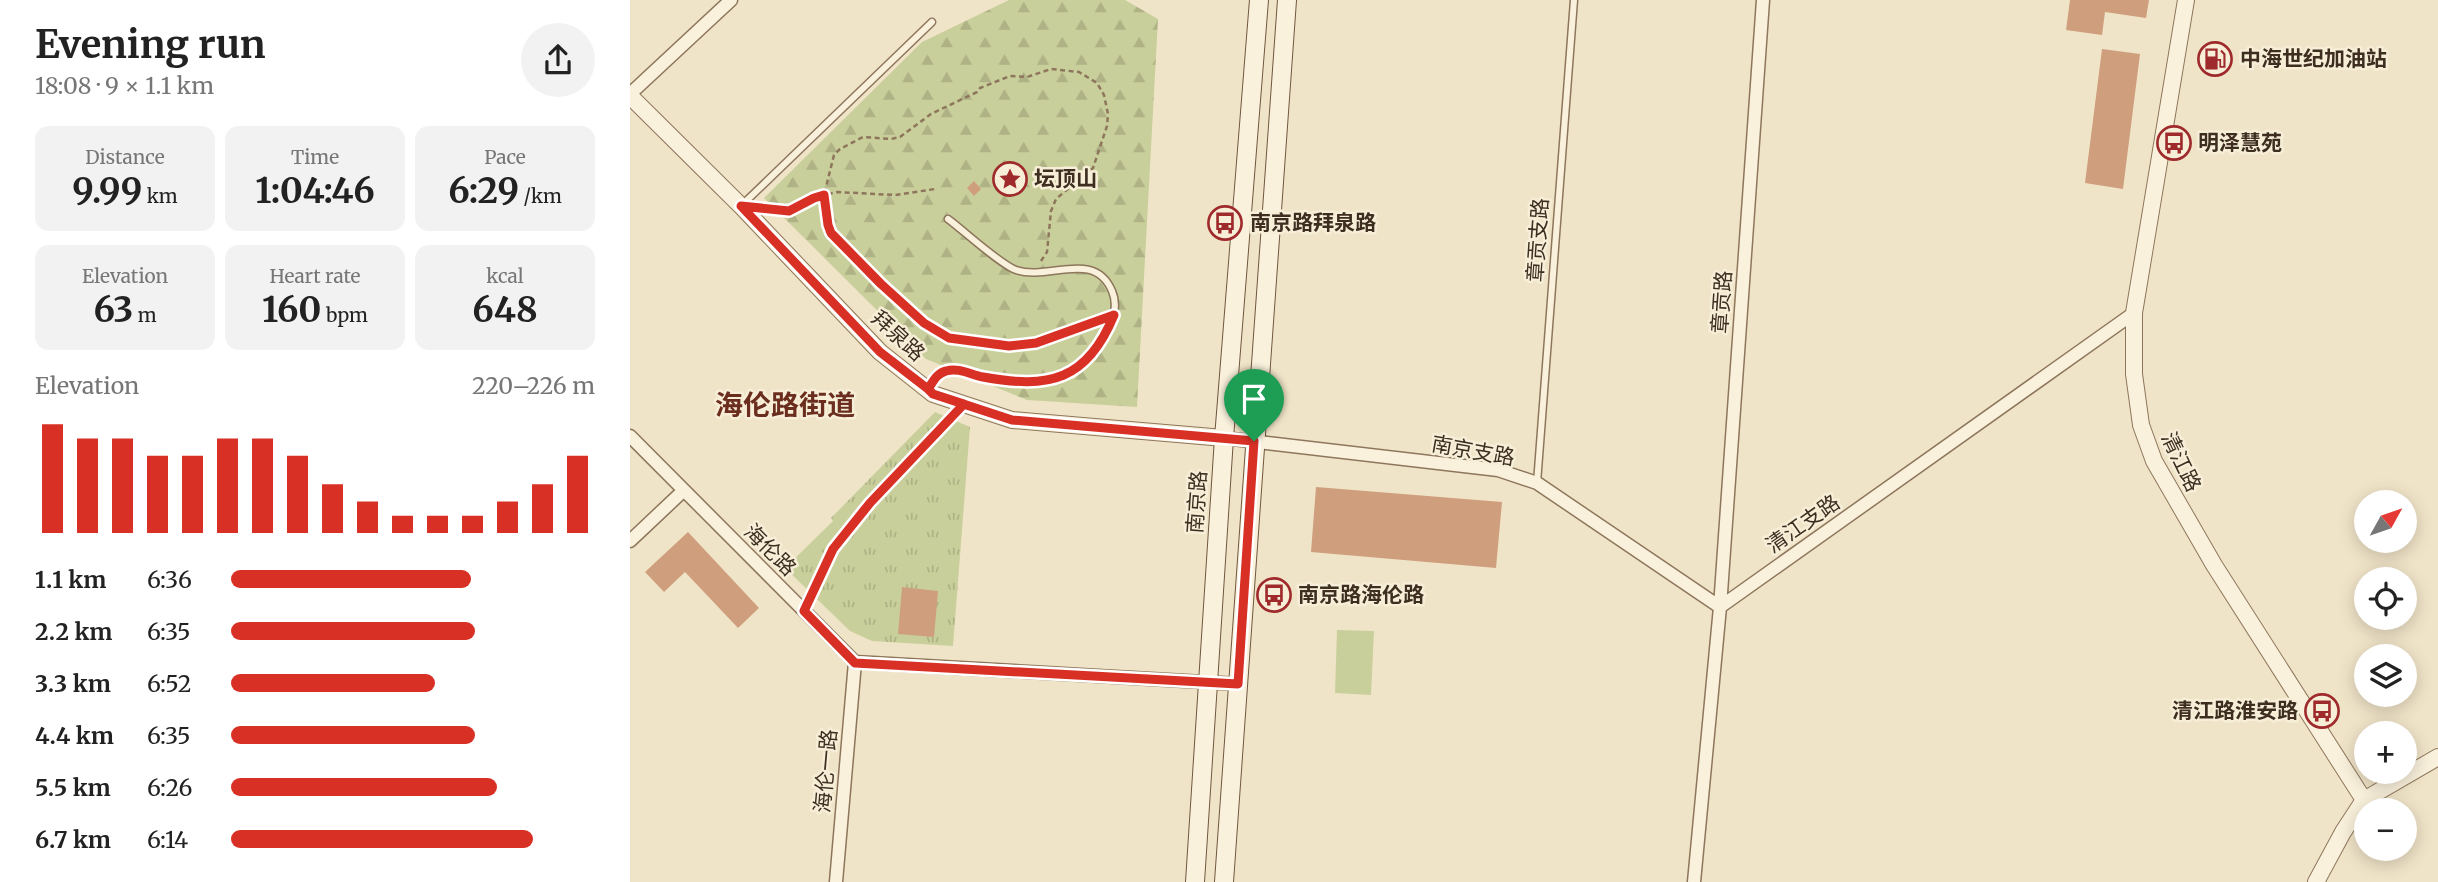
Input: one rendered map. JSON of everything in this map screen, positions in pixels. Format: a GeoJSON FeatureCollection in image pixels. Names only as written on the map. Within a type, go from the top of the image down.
{"type":"FeatureCollection","features":[{"type":"Feature","properties":{"kind":"main road","name":"南京路"},"geometry":{"type":"LineString","coordinates":[[1195,882],[1224,438],[1259,0]]}},
{"type":"Feature","properties":{"kind":"main road"},"geometry":{"type":"LineString","coordinates":[[1224,882],[1287,0]]}},
{"type":"Feature","properties":{"kind":"street"},"geometry":{"type":"LineString","coordinates":[[630,95],[731,0]]}},
{"type":"Feature","properties":{"kind":"street","name":"章贡路"},"geometry":{"type":"LineString","coordinates":[[1720,607],[1763,0]]}},
{"type":"Feature","properties":{"kind":"street","name":"清江路"},"geometry":{"type":"LineString","coordinates":[[2186,0],[2134,313],[2136,387],[2141,425],[2154,461],[2214,565],[2363,798]]}},
{"type":"Feature","properties":{"kind":"street","name":"拜泉路"},"geometry":{"type":"LineString","coordinates":[[630,95],[741,206],[880,352],[933,394],[1012,420],[1224,438]]}},
{"type":"Feature","properties":{"kind":"street","name":"清江支路"},"geometry":{"type":"LineString","coordinates":[[1720,607],[2134,313]]}},
{"type":"Feature","properties":{"kind":"street","name":"海伦路"},"geometry":{"type":"LineString","coordinates":[[630,436],[855,663]]}},
{"type":"Feature","properties":{"kind":"street","name":"南京支路"},"geometry":{"type":"LineString","coordinates":[[1224,438],[1498,470],[1537,483],[1720,607]]}},
{"type":"Feature","properties":{"kind":"street"},"geometry":{"type":"LineString","coordinates":[[630,541],[683,491]]}},
{"type":"Feature","properties":{"kind":"street"},"geometry":{"type":"LineString","coordinates":[[1694,882],[1720,607]]}},
{"type":"Feature","properties":{"kind":"street"},"geometry":{"type":"LineString","coordinates":[[855,663],[1238,684]]}},
{"type":"Feature","properties":{"kind":"street","name":"海伦一路"},"geometry":{"type":"LineString","coordinates":[[836,882],[855,663]]}},
{"type":"Feature","properties":{"kind":"street"},"geometry":{"type":"LineString","coordinates":[[2367,798],[2438,757]]}},
{"type":"Feature","properties":{"kind":"street"},"geometry":{"type":"LineString","coordinates":[[2316,882],[2354,815]]}},
{"type":"Feature","properties":{"kind":"lane","name":"章贡支路"},"geometry":{"type":"LineString","coordinates":[[1537,483],[1574,0]]}},
{"type":"Feature","properties":{"kind":"lane"},"geometry":{"type":"LineString","coordinates":[[741,206],[932,22]]}},
{"type":"Feature","properties":{"kind":"lane"},"geometry":{"type":"LineString","coordinates":[[928,389],[940,373],[955,369],[979,377],[1019,382],[1051,379],[1068,374],[1094,353],[1114,315],[1114,296],[1105,277],[1098,272],[1081,269],[1038,273],[1013,269],[948,219]]}},
{"type":"Feature","properties":{"kind":"path"},"geometry":{"type":"LineString","coordinates":[[1027,272],[1045,258],[1051,211],[1056,199],[1093,168],[1107,126],[1108,114],[1104,94],[1097,83],[1079,72],[1051,69],[1027,77],[1010,76],[980,88],[977,92],[931,114],[900,137],[863,137],[834,155],[824,195],[831,233],[924,323],[949,338],[1009,346],[1036,343],[1114,315]]}},
{"type":"Feature","properties":{"kind":"path"},"geometry":{"type":"LineString","coordinates":[[741,206],[789,211],[814,198],[837,192],[895,195],[935,189]]}},
{"type":"Feature","properties":{"kind":"path"},"geometry":{"type":"LineString","coordinates":[[804,611],[833,549],[870,503],[964,404]]}},
{"type":"Feature","properties":{"kind":"green space"},"geometry":{"type":"Polygon","coordinates":[[[1009,0],[1125,0],[1158,19],[1137,407],[1027,400],[926,359],[764,198],[922,42],[1009,0]]]}},
{"type":"Feature","properties":{"kind":"green space"},"geometry":{"type":"Polygon","coordinates":[[[935,412],[970,427],[953,646],[872,641],[850,631],[785,568],[935,412]]]}},
{"type":"Feature","properties":{"kind":"green space"},"geometry":{"type":"Polygon","coordinates":[[[1337,630],[1374,631],[1371,695],[1335,693],[1337,630]]]}},
{"type":"Feature","properties":{"kind":"building"},"geometry":{"type":"Polygon","coordinates":[[[2070,0],[2149,0],[2146,18],[2105,12],[2102,35],[2066,30],[2070,0]]]}},
{"type":"Feature","properties":{"kind":"building"},"geometry":{"type":"Polygon","coordinates":[[[2102,49],[2140,54],[2123,189],[2085,183],[2102,49]]]}},
{"type":"Feature","properties":{"kind":"building"},"geometry":{"type":"Polygon","coordinates":[[[974,181],[981,189],[974,196],[967,188],[974,181]]]}},
{"type":"Feature","properties":{"kind":"building"},"geometry":{"type":"Polygon","coordinates":[[[1316,487],[1502,502],[1496,568],[1311,552],[1316,487]]]}},
{"type":"Feature","properties":{"kind":"building"},"geometry":{"type":"Polygon","coordinates":[[[688,532],[759,608],[738,628],[685,572],[664,592],[645,572],[688,532]]]}},
{"type":"Feature","properties":{"kind":"building"},"geometry":{"type":"Polygon","coordinates":[[[902,587],[938,591],[934,637],[898,634],[902,587]]]}},
{"type":"Feature","properties":{"kind":"place","name":"中海世纪加油站"},"geometry":{"type":"Point","coordinates":[2215,59]}},
{"type":"Feature","properties":{"kind":"place","name":"明泽慧苑"},"geometry":{"type":"Point","coordinates":[2174,143]}},
{"type":"Feature","properties":{"kind":"place","name":"坛顶山"},"geometry":{"type":"Point","coordinates":[1010,179]}},
{"type":"Feature","properties":{"kind":"place","name":"南京路拜泉路"},"geometry":{"type":"Point","coordinates":[1225,223]}},
{"type":"Feature","properties":{"kind":"place","name":"南京路海伦路"},"geometry":{"type":"Point","coordinates":[1274,595]}},
{"type":"Feature","properties":{"kind":"place","name":"清江路淮安路"},"geometry":{"type":"Point","coordinates":[2322,711]}},
{"type":"Feature","properties":{"kind":"district","name":"海伦路街道"},"geometry":{"type":"Point","coordinates":[785,405]}},
{"type":"Feature","properties":{"kind":"route"},"geometry":{"type":"LineString","coordinates":[[1254,441],[1012,420],[964,404],[933,394],[880,352],[741,206],[789,211],[824,195],[831,233],[924,323],[949,338],[1009,346],[1036,343],[1114,315],[1094,353],[1068,374],[1031,382],[1007,381],[979,377],[955,369],[940,373],[933,381],[928,389],[933,394],[964,404],[870,503],[833,549],[804,611],[855,663],[1238,684],[1254,441]]}}]}
